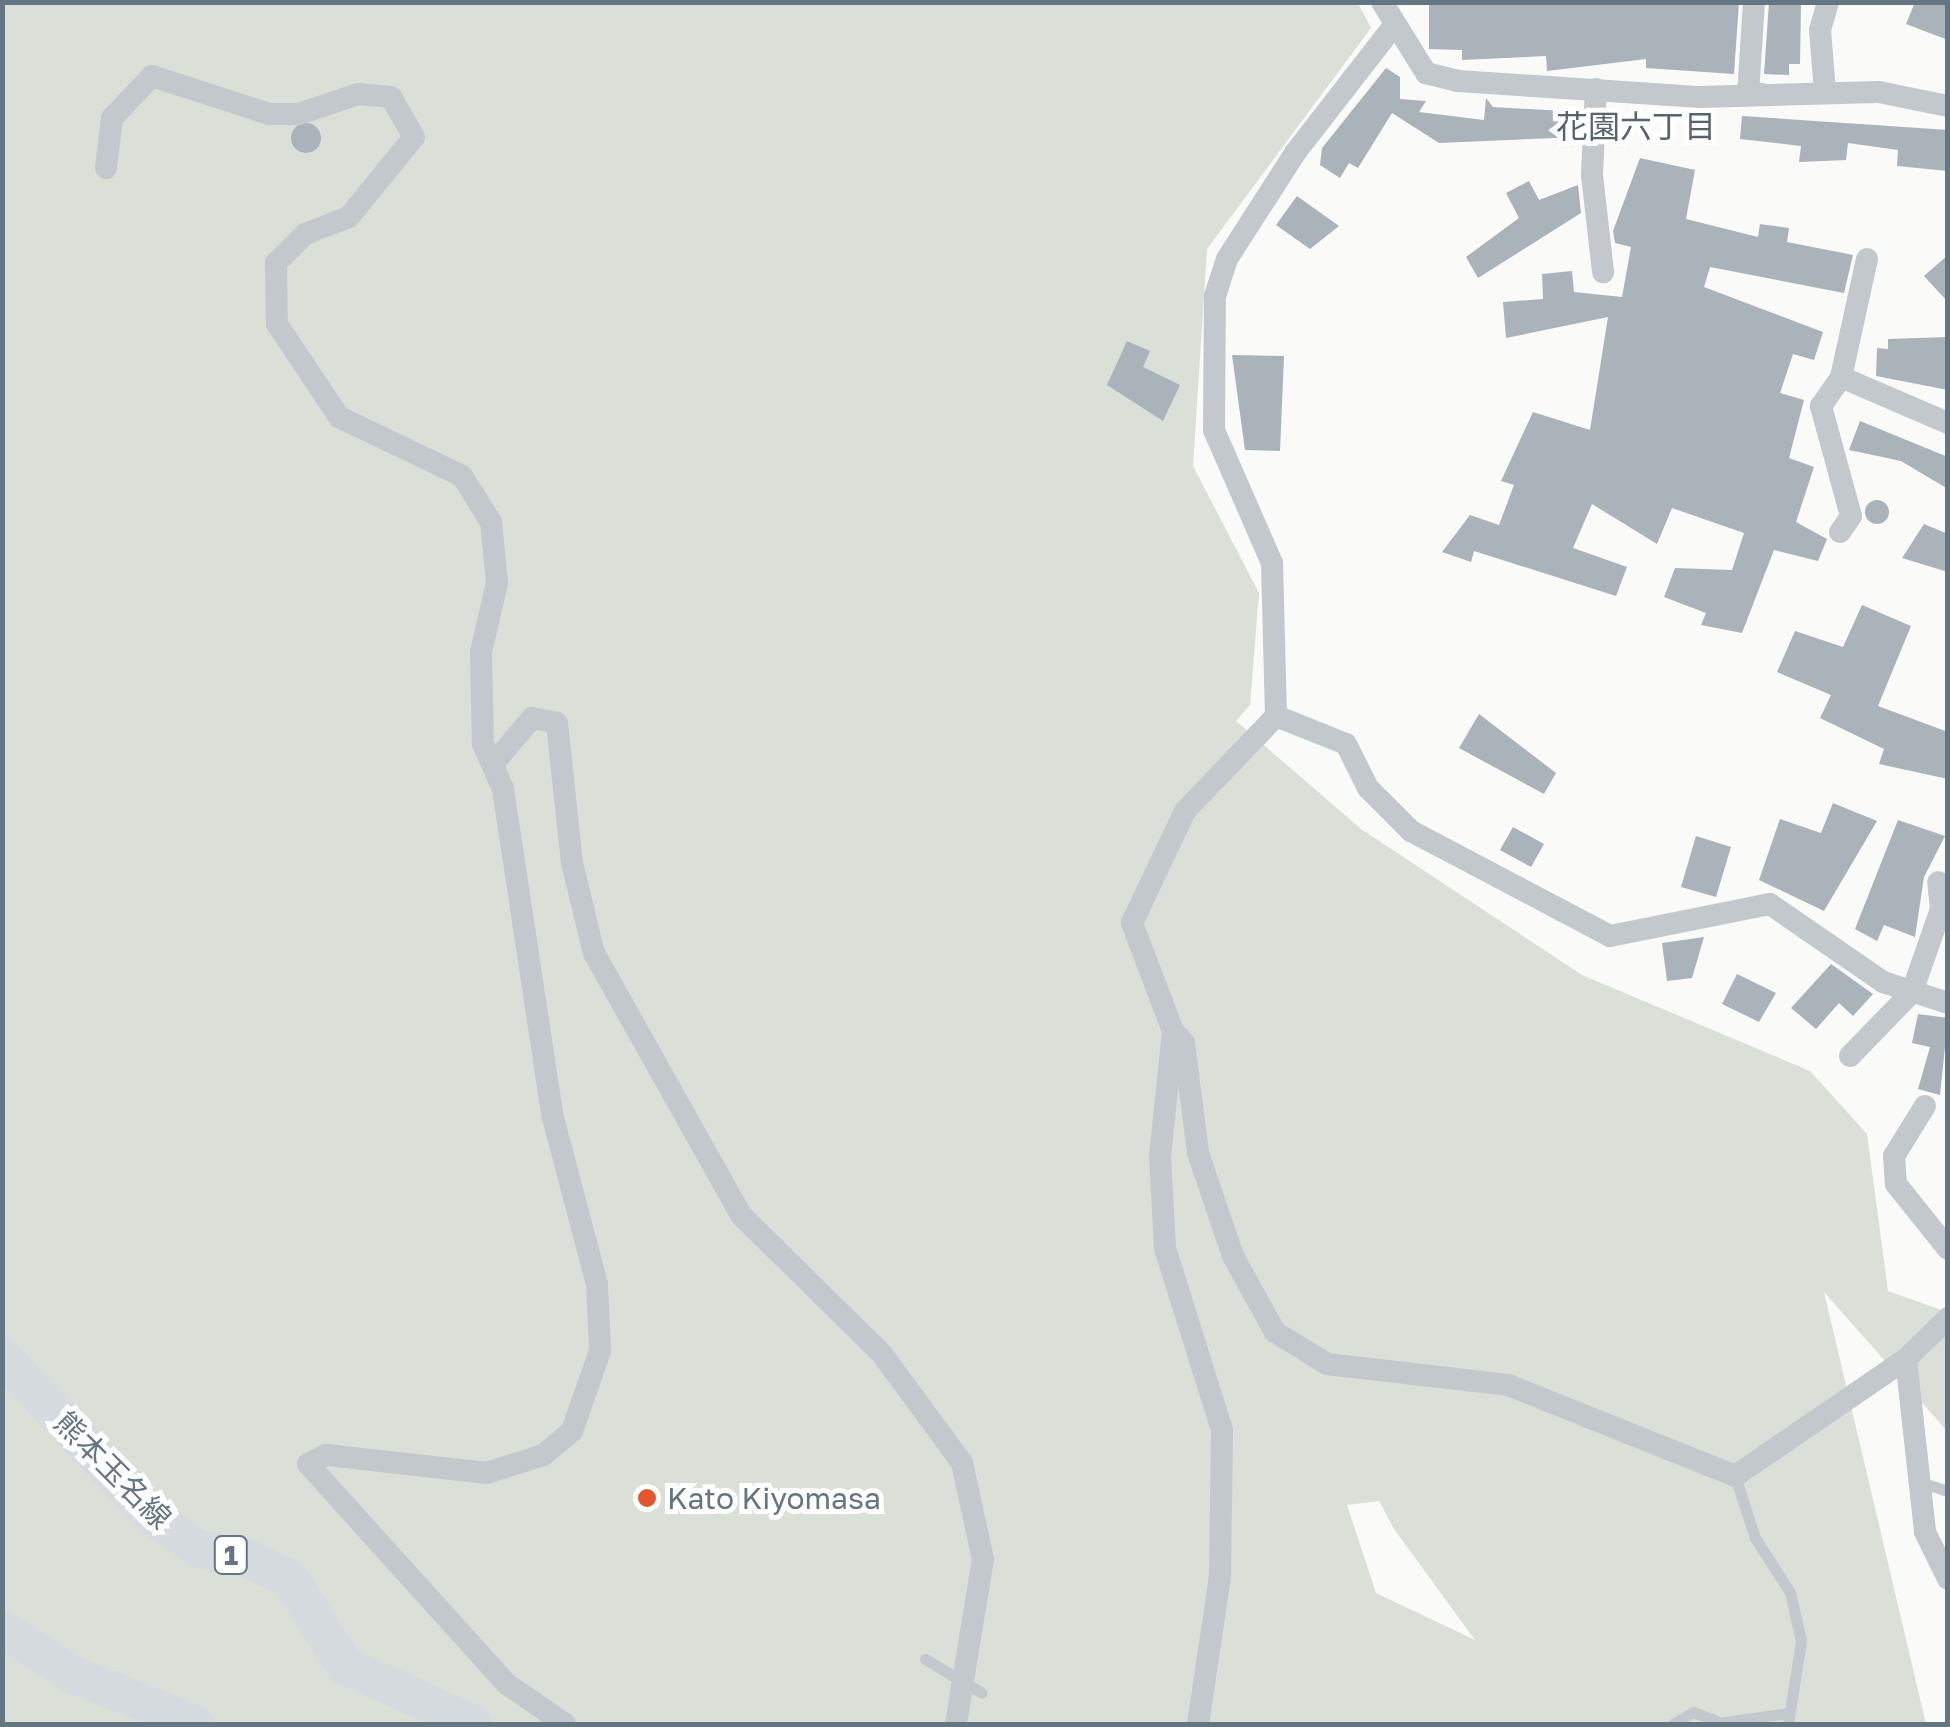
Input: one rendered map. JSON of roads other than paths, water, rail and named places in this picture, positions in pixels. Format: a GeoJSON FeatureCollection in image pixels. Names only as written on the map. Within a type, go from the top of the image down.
{"type":"FeatureCollection","features":[{"type":"Feature","properties":{"kind":"main road","name":"熊本玉名線"},"geometry":{"type":"LineString","coordinates":[[2,1356],[153,1517],[198,1550],[244,1557],[290,1579],[344,1665],[473,1724]]}},
{"type":"Feature","properties":{"kind":"main road"},"geometry":{"type":"LineString","coordinates":[[2,1630],[74,1675],[195,1724]]}},
{"type":"Feature","properties":{"kind":"street"},"geometry":{"type":"LineString","coordinates":[[1382,2],[1392,28],[1426,72],[1596,89],[1748,94],[1825,92],[1948,106]]}},
{"type":"Feature","properties":{"kind":"street"},"geometry":{"type":"LineString","coordinates":[[1748,94],[1754,2]]}},
{"type":"Feature","properties":{"kind":"street"},"geometry":{"type":"LineString","coordinates":[[1825,92],[1820,30],[1828,2]]}},
{"type":"Feature","properties":{"kind":"street"},"geometry":{"type":"LineString","coordinates":[[1392,28],[1295,152],[1227,259],[1215,296],[1214,430],[1272,563],[1276,716],[1185,812],[1138,898],[1135,944],[1173,1031],[1184,1042],[1198,1154],[1232,1256],[1294,1351],[1327,1364],[1508,1385],[1735,1476],[1906,1359],[1948,1318]]}},
{"type":"Feature","properties":{"kind":"street"},"geometry":{"type":"LineString","coordinates":[[106,168],[112,118],[152,76],[270,114],[299,114],[358,94],[391,96],[406,116],[414,137],[388,179],[276,263],[277,324],[340,417],[462,476],[491,522],[497,584],[480,705],[552,1114],[597,1284],[600,1351],[572,1430],[543,1454],[488,1473],[326,1455],[308,1464],[508,1684],[565,1724]]}},
{"type":"Feature","properties":{"kind":"street"},"geometry":{"type":"LineString","coordinates":[[1596,89],[1592,174],[1603,272]]}},
{"type":"Feature","properties":{"kind":"street"},"geometry":{"type":"LineString","coordinates":[[1840,532],[1851,516],[1821,406],[1841,377],[1866,259]]}},
{"type":"Feature","properties":{"kind":"street"},"geometry":{"type":"LineString","coordinates":[[1841,377],[1948,423]]}},
{"type":"Feature","properties":{"kind":"street"},"geometry":{"type":"LineString","coordinates":[[1276,716],[1346,744],[1368,788],[1410,830],[1582,924],[1637,938],[1739,904],[1770,904],[1912,992],[1948,1003]]}},
{"type":"Feature","properties":{"kind":"street"},"geometry":{"type":"LineString","coordinates":[[493,764],[532,718],[557,724],[572,863],[594,953],[741,1214],[882,1354],[962,1463],[983,1559],[974,1687],[956,1724]]}},
{"type":"Feature","properties":{"kind":"street"},"geometry":{"type":"LineString","coordinates":[[1850,1056],[1912,992],[1941,909],[1938,882]]}},
{"type":"Feature","properties":{"kind":"street"},"geometry":{"type":"LineString","coordinates":[[1173,1031],[1160,1157],[1165,1248],[1222,1430],[1224,1488],[1198,1724]]}},
{"type":"Feature","properties":{"kind":"street"},"geometry":{"type":"LineString","coordinates":[[1925,1106],[1894,1156],[1896,1184],[1948,1249]]}},
{"type":"Feature","properties":{"kind":"street"},"geometry":{"type":"LineString","coordinates":[[1906,1359],[1925,1532],[1948,1579]]}},
{"type":"Feature","properties":{"kind":"lane"},"geometry":{"type":"LineString","coordinates":[[1673,1724],[1693,1712],[1713,1722],[1788,1718],[1801,1641],[1790,1592],[1756,1538],[1735,1476]]}},
{"type":"Feature","properties":{"kind":"lane"},"geometry":{"type":"LineString","coordinates":[[1920,1482],[1948,1491]]}},
{"type":"Feature","properties":{"kind":"lane"},"geometry":{"type":"LineString","coordinates":[[925,1660],[974,1687]]}},
{"type":"Feature","properties":{"kind":"place","name":"Kato Kiyomasa"},"geometry":{"type":"Point","coordinates":[647,1498]}},
{"type":"Feature","properties":{"kind":"district","name":"花園六丁目"},"geometry":{"type":"Point","coordinates":[1636,126]}}]}
